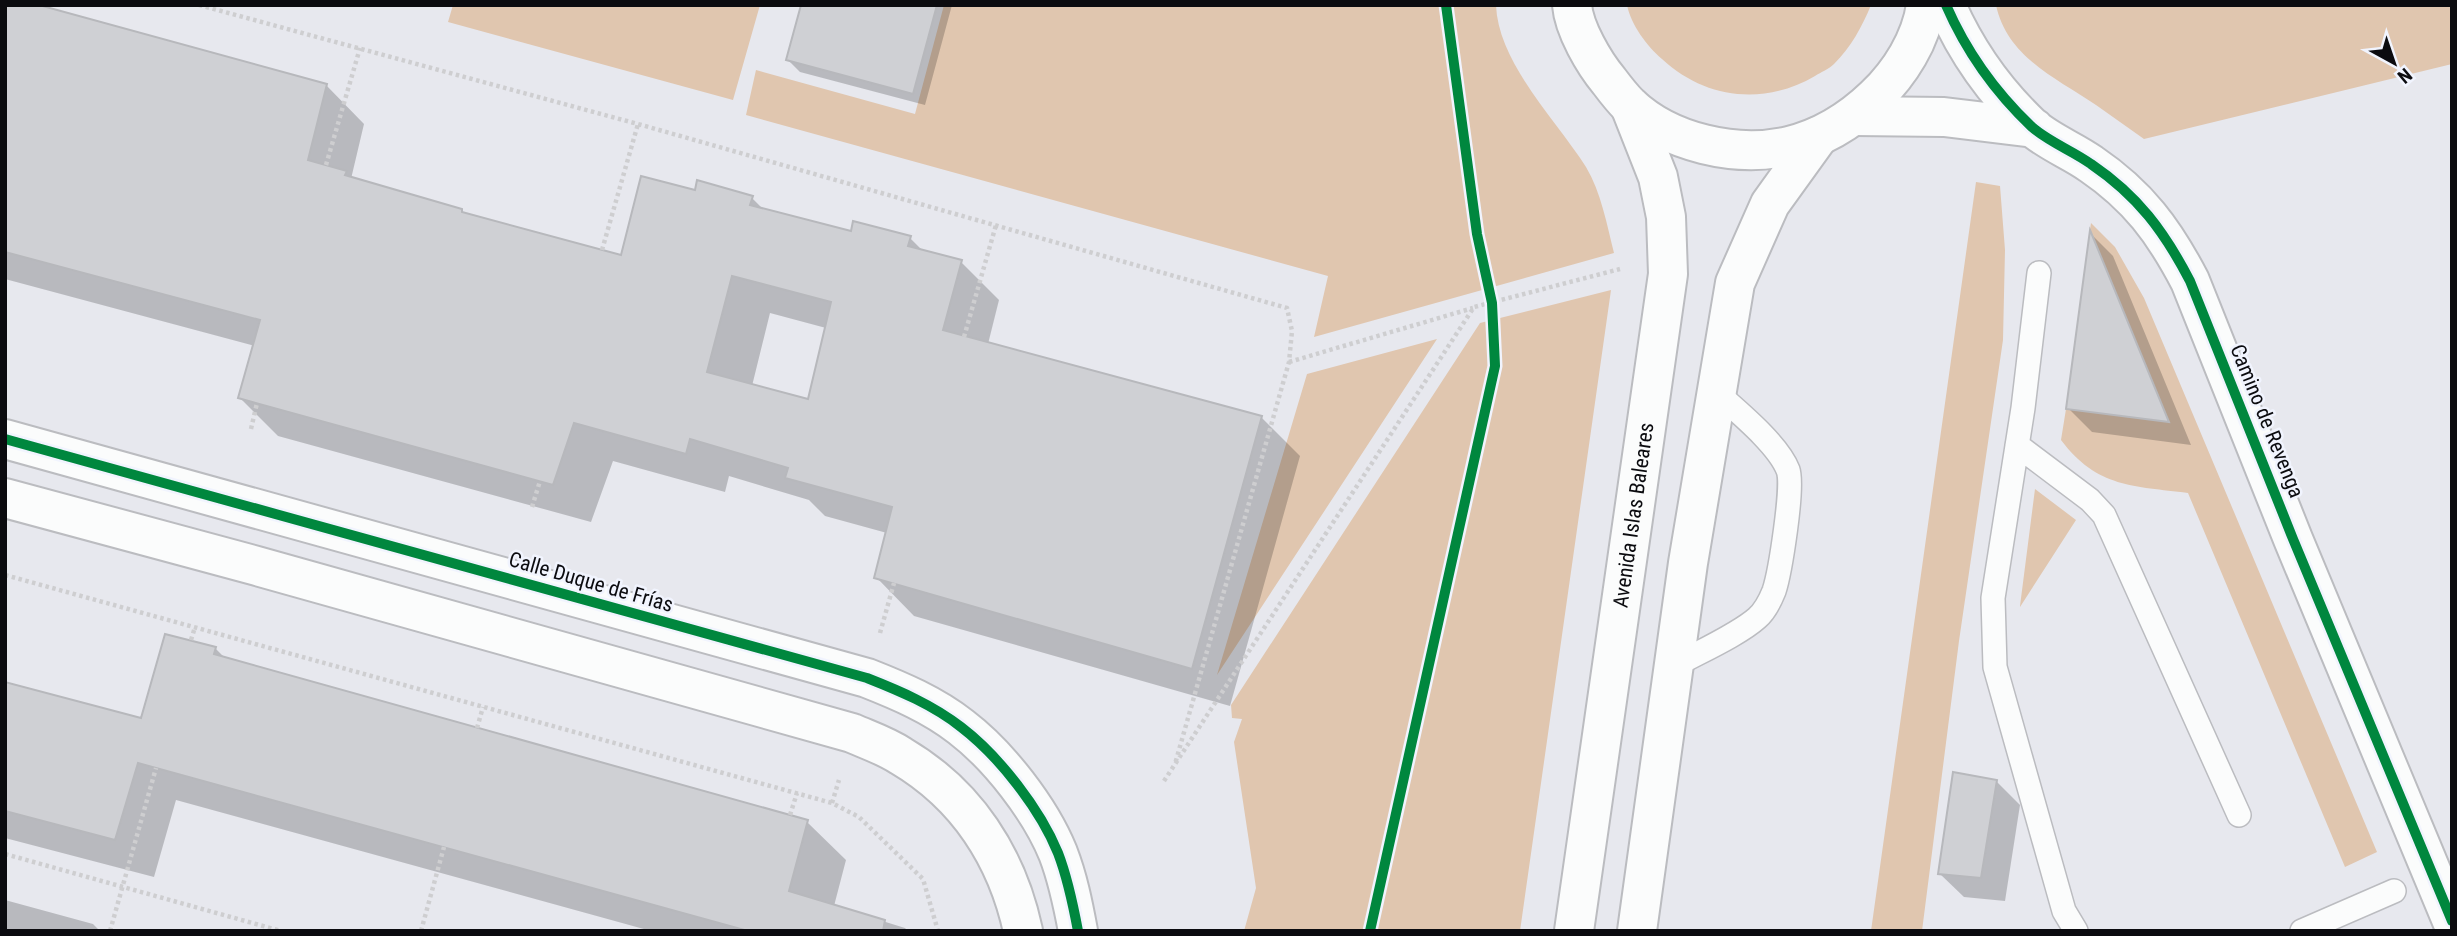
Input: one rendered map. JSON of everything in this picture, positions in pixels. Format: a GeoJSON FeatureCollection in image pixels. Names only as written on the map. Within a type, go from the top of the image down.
{"type":"FeatureCollection","features":[{"type":"Feature","properties":{"kind":"street"},"geometry":{"type":"LineString","coordinates":[[1572,5],[1595,65],[1630,106],[1657,125],[1686,139],[1720,148],[1756,149],[1788,146],[1819,136],[1855,116],[1890,83],[1911,50],[1926,5]]}},
{"type":"Feature","properties":{"kind":"street","name":"Camino de Revenga"},"geometry":{"type":"LineString","coordinates":[[1946,5],[1957,30],[1982,71],[2034,128],[2115,181],[2153,218],[2172,246],[2190,281],[2293,539],[2452,921]]}},
{"type":"Feature","properties":{"kind":"street","name":"Avenida Islas Baleares"},"geometry":{"type":"LineString","coordinates":[[1574,931],[1668,274],[1667,217],[1658,177],[1630,106]]}},
{"type":"Feature","properties":{"kind":"street","name":"Camino de Revenga"},"geometry":{"type":"LineString","coordinates":[[1855,116],[1944,117],[2034,128]]}},
{"type":"Feature","properties":{"kind":"street"},"geometry":{"type":"LineString","coordinates":[[1637,931],[1674,666],[1735,283],[1770,204],[1819,136]]}},
{"type":"Feature","properties":{"kind":"street","name":"Calle Duque de Frías"},"geometry":{"type":"LineString","coordinates":[[5,439],[867,678],[902,691],[961,727],[984,746],[1011,778],[1040,819],[1057,851],[1075,913]]}},
{"type":"Feature","properties":{"kind":"street"},"geometry":{"type":"LineString","coordinates":[[5,498],[852,733],[899,754],[933,777],[965,807],[990,842],[1001,864],[1021,920]]}},
{"type":"Feature","properties":{"kind":"lane"},"geometry":{"type":"LineString","coordinates":[[2039,273],[2017,445],[1993,598],[1995,667],[2064,911],[2076,931]]}},
{"type":"Feature","properties":{"kind":"lane"},"geometry":{"type":"LineString","coordinates":[[1674,666],[1756,618],[1767,606],[1775,588],[1790,494],[1788,471],[1778,455],[1754,426],[1716,392]]}},
{"type":"Feature","properties":{"kind":"lane"},"geometry":{"type":"LineString","coordinates":[[2017,445],[2091,500],[2104,515],[2239,815]]}},
{"type":"Feature","properties":{"kind":"lane"},"geometry":{"type":"LineString","coordinates":[[2302,931],[2394,891]]}},
{"type":"Feature","properties":{"kind":"path"},"geometry":{"type":"LineString","coordinates":[[199,5],[638,124],[1287,308],[1292,331],[1289,362],[1175,764]]}},
{"type":"Feature","properties":{"kind":"path"},"geometry":{"type":"LineString","coordinates":[[326,165],[360,48]]}},
{"type":"Feature","properties":{"kind":"path"},"geometry":{"type":"LineString","coordinates":[[603,250],[638,124]]}},
{"type":"Feature","properties":{"kind":"path"},"geometry":{"type":"LineString","coordinates":[[964,337],[996,225]]}},
{"type":"Feature","properties":{"kind":"path"},"geometry":{"type":"LineString","coordinates":[[1289,362],[1474,307],[1491,297],[1623,268]]}},
{"type":"Feature","properties":{"kind":"path"},"geometry":{"type":"LineString","coordinates":[[1491,297],[1493,315]]}},
{"type":"Feature","properties":{"kind":"path"},"geometry":{"type":"LineString","coordinates":[[1164,781],[1474,307]]}},
{"type":"Feature","properties":{"kind":"path"},"geometry":{"type":"LineString","coordinates":[[251,429],[257,403]]}},
{"type":"Feature","properties":{"kind":"path"},"geometry":{"type":"LineString","coordinates":[[532,507],[540,481]]}},
{"type":"Feature","properties":{"kind":"path"},"geometry":{"type":"LineString","coordinates":[[5,576],[832,803],[859,817],[923,879],[938,931]]}},
{"type":"Feature","properties":{"kind":"path"},"geometry":{"type":"LineString","coordinates":[[888,605],[894,583]]}},
{"type":"Feature","properties":{"kind":"path"},"geometry":{"type":"LineString","coordinates":[[191,640],[195,627]]}},
{"type":"Feature","properties":{"kind":"path"},"geometry":{"type":"LineString","coordinates":[[477,728],[482,707]]}},
{"type":"Feature","properties":{"kind":"path"},"geometry":{"type":"LineString","coordinates":[[110,931],[156,768]]}},
{"type":"Feature","properties":{"kind":"path"},"geometry":{"type":"LineString","coordinates":[[790,815],[797,793]]}},
{"type":"Feature","properties":{"kind":"path"},"geometry":{"type":"LineString","coordinates":[[421,931],[444,847]]}},
{"type":"Feature","properties":{"kind":"path"},"geometry":{"type":"LineString","coordinates":[[5,854],[281,931]]}},
{"type":"Feature","properties":{"kind":"shaded area"},"geometry":{"type":"Polygon","coordinates":[[[453,5],[760,5],[733,100],[448,22],[453,5]]]}},
{"type":"Feature","properties":{"kind":"shaded area"},"geometry":{"type":"Polygon","coordinates":[[[944,5],[1496,5],[1499,27],[1518,70],[1586,167],[1596,187],[1614,253],[1314,337],[1328,276],[746,115],[756,70],[915,114],[944,5]]]}},
{"type":"Feature","properties":{"kind":"shaded area"},"geometry":{"type":"Polygon","coordinates":[[[1627,5],[1871,5],[1856,36],[1832,66],[1796,86],[1776,92],[1736,94],[1697,83],[1662,59],[1645,41],[1632,20],[1627,5]]]}},
{"type":"Feature","properties":{"kind":"shaded area"},"geometry":{"type":"Polygon","coordinates":[[[1996,5],[2452,5],[2452,64],[2144,139],[2035,64],[2011,39],[1996,5]]]}},
{"type":"Feature","properties":{"kind":"shaded area"},"geometry":{"type":"Polygon","coordinates":[[[1976,182],[2000,186],[2005,250],[2003,340],[1959,641],[1922,931],[1871,931],[1976,182]]]}},
{"type":"Feature","properties":{"kind":"shaded area"},"geometry":{"type":"Polygon","coordinates":[[[2091,223],[2115,247],[2144,298],[2377,852],[2345,867],[2188,493],[2134,486],[2103,476],[2088,468],[2061,440],[2066,409],[2168,422],[2096,245],[2088,243],[2091,223]]]}},
{"type":"Feature","properties":{"kind":"shaded area"},"geometry":{"type":"Polygon","coordinates":[[[1611,290],[1520,931],[1244,931],[1256,888],[1234,742],[1242,719],[1232,718],[1231,705],[1480,323],[1611,290]]]}},
{"type":"Feature","properties":{"kind":"shaded area"},"geometry":{"type":"Polygon","coordinates":[[[1437,339],[1217,675],[1307,374],[1437,339]]]}},
{"type":"Feature","properties":{"kind":"shaded area"},"geometry":{"type":"Polygon","coordinates":[[[2035,489],[2076,520],[2020,607],[2020,606],[2035,489]]]}},
{"type":"Feature","properties":{"kind":"building"},"geometry":{"type":"Polygon","coordinates":[[[5,5],[39,5],[327,84],[308,160],[347,171],[345,175],[462,209],[462,212],[621,255],[641,176],[695,190],[697,180],[753,196],[750,205],[851,231],[853,221],[911,236],[908,246],[962,260],[943,330],[1262,416],[1192,669],[874,578],[892,507],[785,478],[788,468],[690,439],[686,454],[574,423],[553,485],[238,398],[260,320],[5,252],[5,5]],[[732,276],[707,372],[808,399],[831,302],[732,276]]]}},
{"type":"Feature","properties":{"kind":"building"},"geometry":{"type":"Polygon","coordinates":[[[801,5],[937,5],[913,94],[786,60],[801,5]]]}},
{"type":"Feature","properties":{"kind":"building"},"geometry":{"type":"Polygon","coordinates":[[[2090,230],[2169,422],[2066,409],[2090,230]]]}},
{"type":"Feature","properties":{"kind":"building"},"geometry":{"type":"Polygon","coordinates":[[[165,634],[216,647],[214,654],[808,820],[789,891],[885,920],[883,931],[748,931],[138,763],[115,840],[5,811],[5,682],[141,718],[165,634]]]}},
{"type":"Feature","properties":{"kind":"building"},"geometry":{"type":"Polygon","coordinates":[[[1953,772],[1997,780],[1981,878],[1938,874],[1953,772]]]}},
{"type":"Feature","properties":{"kind":"cycle path"},"geometry":{"type":"LineString","coordinates":[[1370,931],[1495,366],[1492,303],[1477,234],[1446,5]]}},
{"type":"Feature","properties":{"kind":"cycle path"},"geometry":{"type":"LineString","coordinates":[[1946,5],[1973,55],[2006,100],[2032,127],[2084,159],[2123,189],[2160,230],[2190,281],[2293,539],[2452,921]]}},
{"type":"Feature","properties":{"kind":"cycle path"},"geometry":{"type":"LineString","coordinates":[[5,439],[867,678],[904,693],[961,727],[990,753],[1017,784],[1041,819],[1058,853],[1078,931]]}}]}
